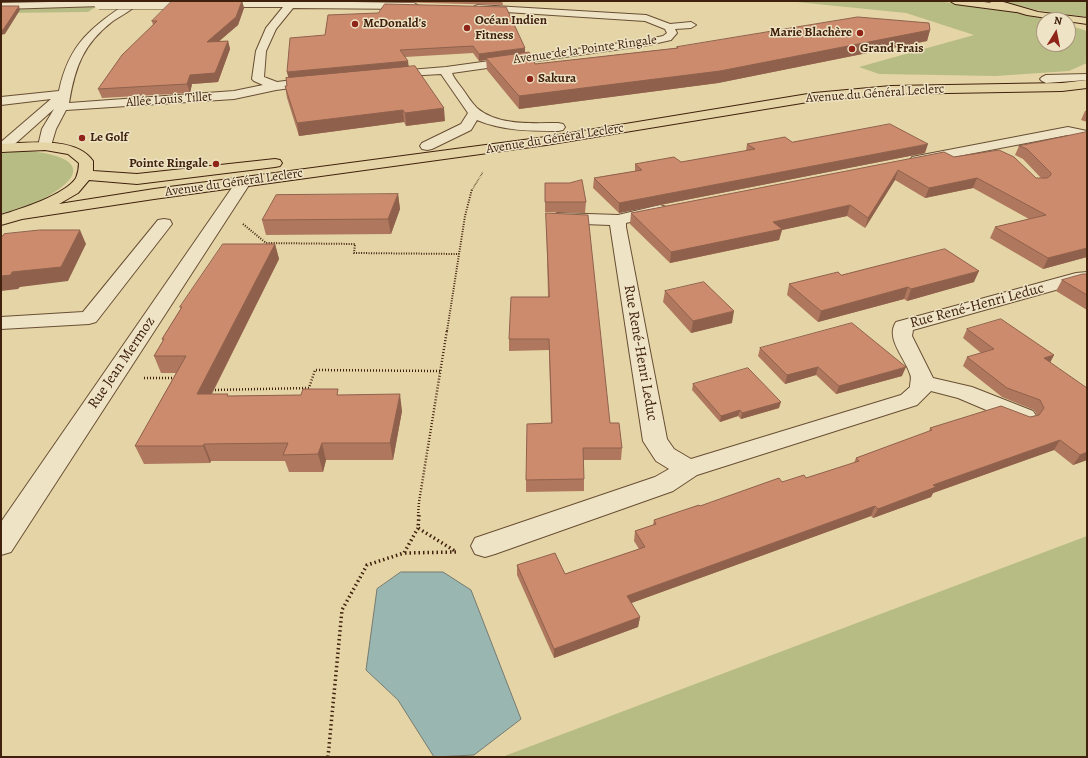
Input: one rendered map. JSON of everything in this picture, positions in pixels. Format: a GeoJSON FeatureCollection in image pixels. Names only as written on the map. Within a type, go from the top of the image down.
{"type":"FeatureCollection","features":[{"type":"Feature","properties":{"kind":"main road"},"geometry":{"type":"LineString","coordinates":[[955,1],[1016,9],[1036,14]]}},
{"type":"Feature","properties":{"kind":"main road"},"geometry":{"type":"LineString","coordinates":[[992,1],[1016,9]]}},
{"type":"Feature","properties":{"kind":"main road"},"geometry":{"type":"LineString","coordinates":[[1076,21],[1087,21]]}},
{"type":"Feature","properties":{"kind":"main road"},"geometry":{"type":"LineString","coordinates":[[1076,24],[1087,27]]}},
{"type":"Feature","properties":{"kind":"main road","name":"Avenue du Général Leclerc"},"geometry":{"type":"LineString","coordinates":[[357,154],[558,128],[803,87],[901,80],[1046,79],[1087,73]]}},
{"type":"Feature","properties":{"kind":"main road","name":"Avenue du Général Leclerc"},"geometry":{"type":"LineString","coordinates":[[24,214],[243,182],[546,141],[814,97],[892,90],[1062,87],[1087,84]]}},
{"type":"Feature","properties":{"kind":"main road"},"geometry":{"type":"LineString","coordinates":[[1,148],[45,146],[72,151],[86,161],[85,175],[74,187],[56,199],[24,214],[1,220]]}},
{"type":"Feature","properties":{"kind":"main road","name":"Avenue du Général Leclerc"},"geometry":{"type":"LineString","coordinates":[[85,175],[136,179],[286,162]]}},
{"type":"Feature","properties":{"kind":"street"},"geometry":{"type":"LineString","coordinates":[[45,146],[49,129],[62,107],[68,76],[76,56],[91,36],[109,20],[136,1]]}},
{"type":"Feature","properties":{"kind":"street"},"geometry":{"type":"LineString","coordinates":[[1,6],[169,4]]}},
{"type":"Feature","properties":{"kind":"street"},"geometry":{"type":"LineString","coordinates":[[205,4],[427,6]]}},
{"type":"Feature","properties":{"kind":"street"},"geometry":{"type":"LineString","coordinates":[[291,4],[271,28],[261,51],[258,79],[276,86],[331,80]]}},
{"type":"Feature","properties":{"kind":"street","name":"Avenue de la Pointe Ringale"},"geometry":{"type":"LineString","coordinates":[[377,75],[446,70],[649,42],[667,38],[672,33],[670,27],[646,18],[469,7]]}},
{"type":"Feature","properties":{"kind":"street"},"geometry":{"type":"LineString","coordinates":[[670,27],[691,25]]}},
{"type":"Feature","properties":{"kind":"street"},"geometry":{"type":"LineString","coordinates":[[446,70],[447,74],[475,112],[493,122],[521,126],[558,128]]}},
{"type":"Feature","properties":{"kind":"street"},"geometry":{"type":"LineString","coordinates":[[1046,79],[1087,77]]}},
{"type":"Feature","properties":{"kind":"street","name":"Allée Louis Tillet"},"geometry":{"type":"LineString","coordinates":[[62,107],[234,95],[276,86]]}},
{"type":"Feature","properties":{"kind":"street"},"geometry":{"type":"LineString","coordinates":[[1,100],[64,94]]}},
{"type":"Feature","properties":{"kind":"street"},"geometry":{"type":"LineString","coordinates":[[1,148],[64,94]]}},
{"type":"Feature","properties":{"kind":"street"},"geometry":{"type":"LineString","coordinates":[[428,146],[466,127],[475,112]]}},
{"type":"Feature","properties":{"kind":"street"},"geometry":{"type":"LineString","coordinates":[[897,164],[1068,131],[1087,135]]}},
{"type":"Feature","properties":{"kind":"street"},"geometry":{"type":"LineString","coordinates":[[983,147],[1004,157]]}},
{"type":"Feature","properties":{"kind":"street","name":"Rue Jean Mermoz"},"geometry":{"type":"LineString","coordinates":[[1,544],[243,182]]}},
{"type":"Feature","properties":{"kind":"street"},"geometry":{"type":"LineString","coordinates":[[548,218],[618,220],[679,207]]}},
{"type":"Feature","properties":{"kind":"street","name":"Rue René-Henri Leduc"},"geometry":{"type":"LineString","coordinates":[[618,220],[655,441],[665,455],[688,469]]}},
{"type":"Feature","properties":{"kind":"street"},"geometry":{"type":"LineString","coordinates":[[1,323],[89,318],[164,224]]}},
{"type":"Feature","properties":{"kind":"street","name":"Rue René-Henri Leduc"},"geometry":{"type":"LineString","coordinates":[[921,382],[922,376],[902,336],[903,326],[1076,279],[1087,278]]}},
{"type":"Feature","properties":{"kind":"street"},"geometry":{"type":"LineString","coordinates":[[486,546],[664,484],[688,469],[909,400],[920,390],[921,382],[964,392],[1025,417]]}},
{"type":"Feature","properties":{"kind":"path"},"geometry":{"type":"LineString","coordinates":[[404,553],[418,528],[419,502],[459,254],[471,190],[483,171]]}},
{"type":"Feature","properties":{"kind":"path"},"geometry":{"type":"LineString","coordinates":[[215,224],[244,224],[266,243],[355,244],[354,253],[459,254]]}},
{"type":"Feature","properties":{"kind":"path"},"geometry":{"type":"LineString","coordinates":[[206,390],[309,388],[315,370],[440,371]]}},
{"type":"Feature","properties":{"kind":"path"},"geometry":{"type":"LineString","coordinates":[[112,378],[179,378]]}},
{"type":"Feature","properties":{"kind":"path"},"geometry":{"type":"LineString","coordinates":[[418,528],[457,552]]}},
{"type":"Feature","properties":{"kind":"path"},"geometry":{"type":"LineString","coordinates":[[328,757],[342,610],[367,565],[404,553],[457,552],[486,546]]}},
{"type":"Feature","properties":{"kind":"green space"},"geometry":{"type":"Polygon","coordinates":[[[787,1],[928,1],[974,5],[1019,13],[1036,17],[1036,52],[1076,52],[1076,28],[1087,31],[1087,63],[1069,71],[996,76],[879,74],[859,67],[974,35],[906,13],[787,1]]]}},
{"type":"Feature","properties":{"kind":"green space"},"geometry":{"type":"Polygon","coordinates":[[[1000,1],[1087,1],[1087,17],[1076,15],[1076,12],[1051,12],[1000,1]]]}},
{"type":"Feature","properties":{"kind":"green space"},"geometry":{"type":"Polygon","coordinates":[[[97,6],[88,12],[1,13],[1,8],[97,6]]]}},
{"type":"Feature","properties":{"kind":"green space"},"geometry":{"type":"Polygon","coordinates":[[[26,151],[39,152],[62,158],[70,163],[73,169],[72,176],[64,185],[50,195],[26,206],[1,214],[1,153],[26,151]]]}},
{"type":"Feature","properties":{"kind":"green space"},"geometry":{"type":"Polygon","coordinates":[[[1087,536],[1087,757],[502,757],[1087,536]]]}},
{"type":"Feature","properties":{"kind":"water"},"geometry":{"type":"Polygon","coordinates":[[[401,572],[443,572],[471,590],[521,719],[474,755],[434,757],[398,700],[366,670],[377,589],[401,572]]]}},
{"type":"Feature","properties":{"kind":"building"},"geometry":{"type":"Polygon","coordinates":[[[172,1],[242,1],[236,17],[207,42],[228,41],[215,73],[190,75],[187,84],[98,89],[122,55],[157,21],[152,21],[172,1]]]}},
{"type":"Feature","properties":{"kind":"building"},"geometry":{"type":"Polygon","coordinates":[[[385,4],[506,7],[525,48],[479,54],[473,46],[400,50],[408,61],[287,72],[290,38],[325,35],[328,15],[378,13],[385,4]]]}},
{"type":"Feature","properties":{"kind":"building"},"geometry":{"type":"Polygon","coordinates":[[[1,6],[19,6],[3,30],[1,30],[1,6]]]}},
{"type":"Feature","properties":{"kind":"building"},"geometry":{"type":"Polygon","coordinates":[[[858,17],[929,23],[930,30],[720,71],[519,96],[486,58],[529,52],[535,64],[678,48],[677,47],[858,17]]]}},
{"type":"Feature","properties":{"kind":"building"},"geometry":{"type":"Polygon","coordinates":[[[415,66],[444,108],[405,113],[403,110],[297,123],[285,86],[287,86],[286,78],[415,66]]]}},
{"type":"Feature","properties":{"kind":"building"},"geometry":{"type":"Polygon","coordinates":[[[890,124],[928,144],[619,203],[594,178],[642,170],[635,164],[674,157],[681,162],[755,149],[747,144],[785,137],[792,142],[890,124]]]}},
{"type":"Feature","properties":{"kind":"building"},"geometry":{"type":"Polygon","coordinates":[[[1087,132],[1087,248],[1048,258],[995,227],[1046,215],[977,178],[929,188],[898,170],[868,218],[850,205],[773,222],[782,229],[671,252],[631,213],[944,152],[954,157],[999,150],[1014,157],[1036,178],[1047,178],[1051,175],[1051,173],[1027,149],[1019,146],[1087,132]]]}},
{"type":"Feature","properties":{"kind":"building"},"geometry":{"type":"Polygon","coordinates":[[[582,180],[586,202],[545,202],[545,183],[569,183],[582,180]]]}},
{"type":"Feature","properties":{"kind":"building"},"geometry":{"type":"Polygon","coordinates":[[[398,194],[388,219],[262,220],[276,195],[398,194]]]}},
{"type":"Feature","properties":{"kind":"building"},"geometry":{"type":"Polygon","coordinates":[[[546,213],[588,215],[610,423],[619,423],[622,448],[583,448],[584,479],[526,480],[527,424],[552,423],[549,339],[509,339],[511,297],[549,297],[546,213]]]}},
{"type":"Feature","properties":{"kind":"building"},"geometry":{"type":"Polygon","coordinates":[[[40,230],[80,230],[61,267],[12,272],[11,275],[1,276],[1,238],[4,234],[40,230]]]}},
{"type":"Feature","properties":{"kind":"building"},"geometry":{"type":"Polygon","coordinates":[[[223,244],[275,244],[197,394],[228,394],[227,396],[301,395],[303,389],[338,389],[337,395],[400,394],[390,443],[322,443],[318,454],[283,455],[288,443],[204,444],[203,446],[135,446],[186,356],[154,356],[164,339],[162,339],[182,307],[180,307],[223,244]]]}},
{"type":"Feature","properties":{"kind":"building"},"geometry":{"type":"Polygon","coordinates":[[[945,249],[979,271],[911,289],[908,287],[821,311],[789,284],[838,272],[841,275],[945,249]]]}},
{"type":"Feature","properties":{"kind":"building"},"geometry":{"type":"Polygon","coordinates":[[[1087,274],[1087,295],[1062,280],[1087,274]]]}},
{"type":"Feature","properties":{"kind":"building"},"geometry":{"type":"Polygon","coordinates":[[[704,282],[734,311],[693,321],[665,291],[704,282]]]}},
{"type":"Feature","properties":{"kind":"building"},"geometry":{"type":"Polygon","coordinates":[[[1001,319],[1054,355],[1044,358],[1087,388],[1087,452],[1080,455],[1060,440],[933,485],[936,487],[878,509],[875,506],[627,596],[640,617],[554,649],[517,565],[555,553],[565,574],[645,547],[635,531],[656,524],[654,520],[699,505],[700,506],[779,478],[782,482],[804,475],[806,478],[859,461],[856,458],[932,430],[930,428],[1001,406],[1030,417],[1039,415],[1044,408],[1040,400],[1007,388],[967,357],[994,349],[967,329],[1001,319]]]}},
{"type":"Feature","properties":{"kind":"building"},"geometry":{"type":"Polygon","coordinates":[[[852,323],[906,367],[839,386],[818,367],[787,375],[760,348],[852,323]]]}},
{"type":"Feature","properties":{"kind":"building"},"geometry":{"type":"Polygon","coordinates":[[[748,368],[781,402],[742,413],[740,410],[721,416],[693,384],[748,368]]]}},
{"type":"Feature","properties":{"kind":"place","name":"McDonald's"},"geometry":{"type":"Point","coordinates":[355,24]}},
{"type":"Feature","properties":{"kind":"place","name":"Océan Indien Fitness"},"geometry":{"type":"Point","coordinates":[467,28]}},
{"type":"Feature","properties":{"kind":"place","name":"Marie Blachère"},"geometry":{"type":"Point","coordinates":[860,33]}},
{"type":"Feature","properties":{"kind":"place","name":"Grand Frais"},"geometry":{"type":"Point","coordinates":[852,49]}},
{"type":"Feature","properties":{"kind":"place","name":"Sakura"},"geometry":{"type":"Point","coordinates":[530,79]}},
{"type":"Feature","properties":{"kind":"place","name":"Le Golf"},"geometry":{"type":"Point","coordinates":[82,138]}},
{"type":"Feature","properties":{"kind":"place","name":"Pointe Ringale"},"geometry":{"type":"Point","coordinates":[216,164]}}]}
